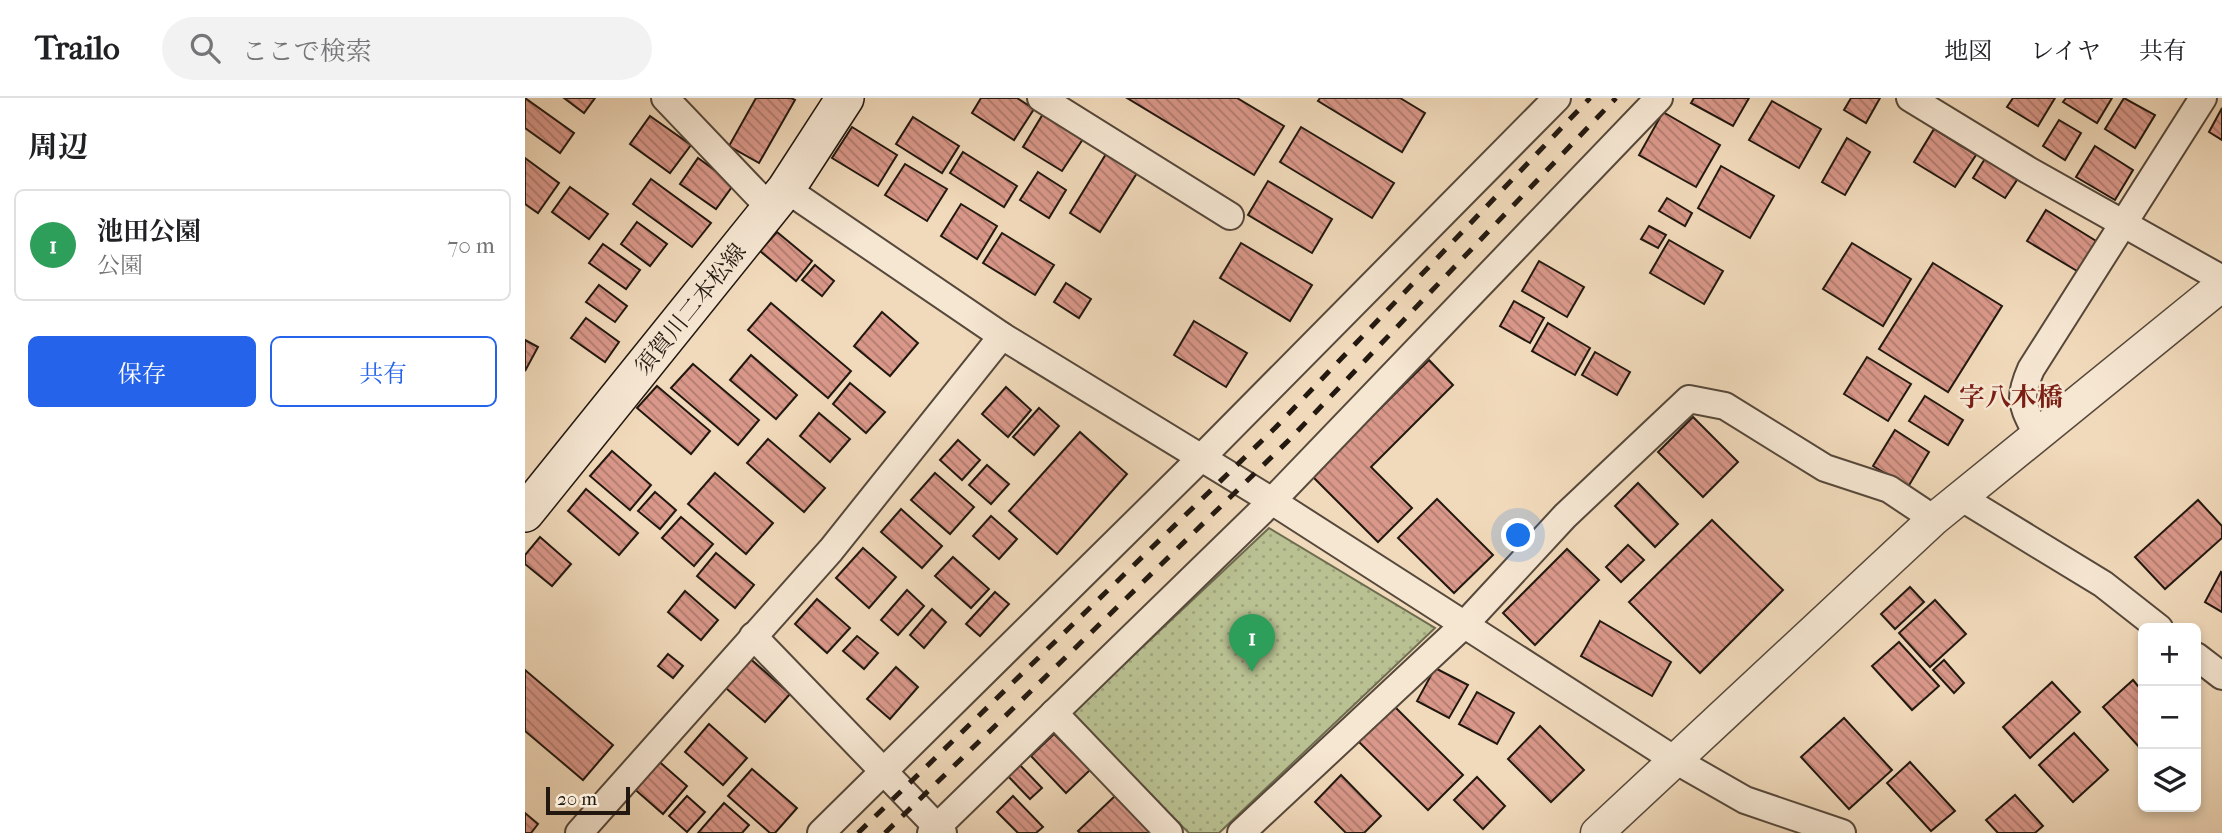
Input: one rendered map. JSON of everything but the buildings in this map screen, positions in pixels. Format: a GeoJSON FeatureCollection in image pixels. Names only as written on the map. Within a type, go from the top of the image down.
{"type":"FeatureCollection","features":[{"type":"Feature","properties":{"kind":"main road","name":"須賀川二本松線"},"geometry":{"type":"LineString","coordinates":[[525,513],[778,199],[845,98]]}},
{"type":"Feature","properties":{"kind":"street"},"geometry":{"type":"LineString","coordinates":[[665,98],[778,199],[1272,501],[1675,760],[1745,800],[1842,833]]}},
{"type":"Feature","properties":{"kind":"street"},"geometry":{"type":"LineString","coordinates":[[1041,98],[1230,216]]}},
{"type":"Feature","properties":{"kind":"street"},"geometry":{"type":"LineString","coordinates":[[821,833],[1201,459],[1557,98]]}},
{"type":"Feature","properties":{"kind":"street"},"geometry":{"type":"LineString","coordinates":[[753,636],[885,771],[937,831],[1272,501],[1659,98]]}},
{"type":"Feature","properties":{"kind":"street"},"geometry":{"type":"LineString","coordinates":[[1910,98],[2123,225],[2222,279]]}},
{"type":"Feature","properties":{"kind":"street"},"geometry":{"type":"LineString","coordinates":[[2037,435],[2021,401],[2023,386],[2031,369],[2203,98]]}},
{"type":"Feature","properties":{"kind":"street"},"geometry":{"type":"LineString","coordinates":[[1597,833],[1934,519],[2222,285]]}},
{"type":"Feature","properties":{"kind":"street"},"geometry":{"type":"LineString","coordinates":[[579,833],[831,550],[1002,336]]}},
{"type":"Feature","properties":{"kind":"street"},"geometry":{"type":"LineString","coordinates":[[1241,833],[1465,624],[1565,516],[1689,399],[1725,406],[1825,468],[1889,489],[1934,519]]}},
{"type":"Feature","properties":{"kind":"street"},"geometry":{"type":"LineString","coordinates":[[1962,498],[2103,584],[2153,623]]}},
{"type":"Feature","properties":{"kind":"street"},"geometry":{"type":"LineString","coordinates":[[2201,660],[2222,676]]}},
{"type":"Feature","properties":{"kind":"street"},"geometry":{"type":"LineString","coordinates":[[1054,713],[1169,833]]}},
{"type":"Feature","properties":{"kind":"green space"},"geometry":{"type":"Polygon","coordinates":[[[1269,528],[1435,628],[1219,833],[1189,833],[1069,716],[1269,528]]]}},
{"type":"Feature","properties":{"kind":"railway"},"geometry":{"type":"LineString","coordinates":[[858,833],[1275,428],[1590,98]]}},
{"type":"Feature","properties":{"kind":"railway"},"geometry":{"type":"LineString","coordinates":[[885,833],[1289,440],[1616,98]]}},
{"type":"Feature","properties":{"kind":"place","name":"池田公園"},"geometry":{"type":"Point","coordinates":[1252,672]}},
{"type":"Feature","properties":{"kind":"district","name":"字八木橋"},"geometry":{"type":"Point","coordinates":[2011,397]}}]}
